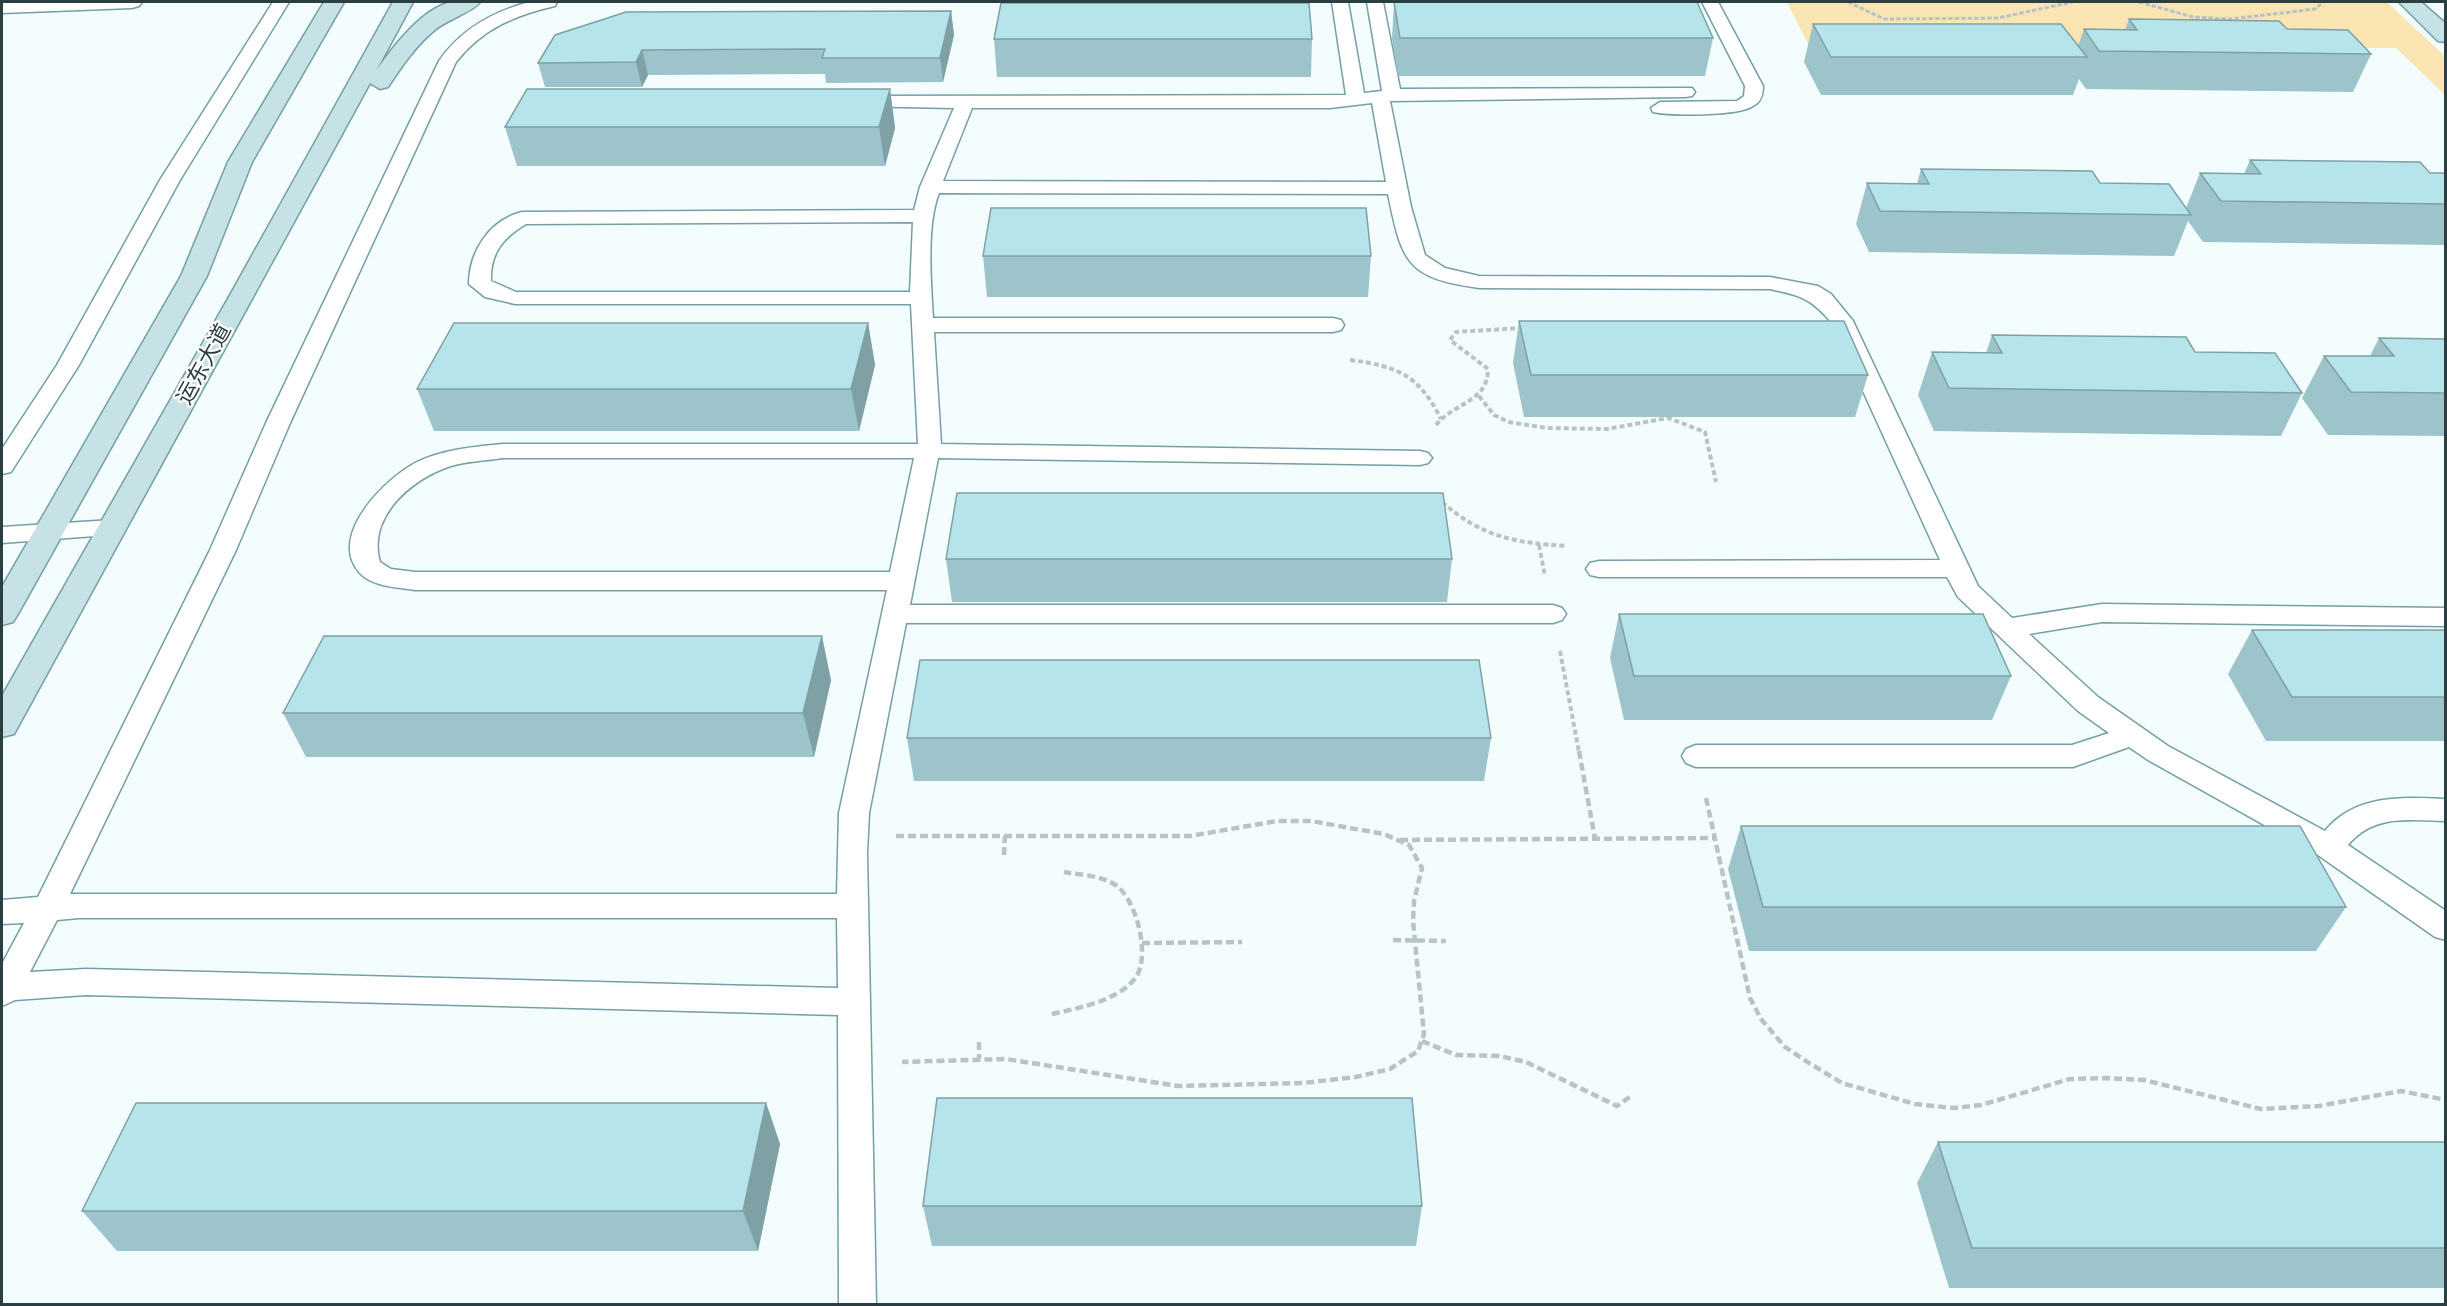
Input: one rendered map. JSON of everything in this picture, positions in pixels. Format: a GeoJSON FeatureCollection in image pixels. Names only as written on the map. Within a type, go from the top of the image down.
{"type":"FeatureCollection","features":[{"type":"Feature","properties":{"kind":"main road"},"geometry":{"type":"LineString","coordinates":[[2,614],[194,276],[240,162],[334,2]]}},
{"type":"Feature","properties":{"kind":"main road","name":"运东大道"},"geometry":{"type":"LineString","coordinates":[[2,725],[247,288],[403,2]]}},
{"type":"Feature","properties":{"kind":"main road"},"geometry":{"type":"LineString","coordinates":[[247,288],[399,52],[452,8],[470,2]]}},
{"type":"Feature","properties":{"kind":"main road"},"geometry":{"type":"LineString","coordinates":[[2409,2],[2445,36]]}},
{"type":"Feature","properties":{"kind":"street"},"geometry":{"type":"LineString","coordinates":[[2,7],[132,2]]}},
{"type":"Feature","properties":{"kind":"lane"},"geometry":{"type":"LineString","coordinates":[[2,467],[68,365],[170,180],[281,2]]}},
{"type":"Feature","properties":{"kind":"lane"},"geometry":{"type":"LineString","coordinates":[[2,989],[48,908],[124,748],[223,550],[278,423],[448,61],[461,42],[478,29],[501,16],[549,2]]}},
{"type":"Feature","properties":{"kind":"lane"},"geometry":{"type":"LineString","coordinates":[[1340,2],[1356,100]]}},
{"type":"Feature","properties":{"kind":"lane"},"geometry":{"type":"LineString","coordinates":[[1375,2],[1399,189],[1412,251],[1426,267],[1443,275],[1479,282],[1746,282],[1796,286],[1823,299],[1842,321],[1967,591],[2088,704],[2158,753],[2330,847],[2445,928]]}},
{"type":"Feature","properties":{"kind":"lane"},"geometry":{"type":"LineString","coordinates":[[1626,108],[1724,107],[1750,102],[1755,94],[1754,86],[1710,2]]}},
{"type":"Feature","properties":{"kind":"lane"},"geometry":{"type":"LineString","coordinates":[[834,102],[1356,100],[1386,97],[1686,92]]}},
{"type":"Feature","properties":{"kind":"lane"},"geometry":{"type":"LineString","coordinates":[[858,1305],[854,813],[930,441],[922,312],[924,216],[930,188],[965,102]]}},
{"type":"Feature","properties":{"kind":"lane"},"geometry":{"type":"LineString","coordinates":[[930,188],[1399,189]]}},
{"type":"Feature","properties":{"kind":"lane"},"geometry":{"type":"LineString","coordinates":[[924,216],[522,218],[502,230],[489,242],[481,257],[480,284],[493,292],[515,298],[1324,325]]}},
{"type":"Feature","properties":{"kind":"lane"},"geometry":{"type":"LineString","coordinates":[[901,581],[415,581],[385,577],[369,567],[364,548],[371,519],[381,504],[408,477],[438,462],[502,451],[928,451],[1420,458]]}},
{"type":"Feature","properties":{"kind":"lane"},"geometry":{"type":"LineString","coordinates":[[2,535],[112,528]]}},
{"type":"Feature","properties":{"kind":"lane"},"geometry":{"type":"LineString","coordinates":[[1599,569],[1956,568]]}},
{"type":"Feature","properties":{"kind":"lane"},"geometry":{"type":"LineString","coordinates":[[2007,628],[2102,613],[2445,617]]}},
{"type":"Feature","properties":{"kind":"lane"},"geometry":{"type":"LineString","coordinates":[[895,614],[1553,614]]}},
{"type":"Feature","properties":{"kind":"lane"},"geometry":{"type":"LineString","coordinates":[[1696,756],[2073,756],[2133,735]]}},
{"type":"Feature","properties":{"kind":"lane"},"geometry":{"type":"LineString","coordinates":[[2330,847],[2348,825],[2369,814],[2400,809],[2445,810]]}},
{"type":"Feature","properties":{"kind":"lane"},"geometry":{"type":"LineString","coordinates":[[2,912],[79,906],[853,906]]}},
{"type":"Feature","properties":{"kind":"lane"},"geometry":{"type":"LineString","coordinates":[[2,989],[86,982],[854,1002]]}},
{"type":"Feature","properties":{"kind":"path"},"geometry":{"type":"LineString","coordinates":[[1848,2],[1884,19],[1998,18],[2073,2]]}},
{"type":"Feature","properties":{"kind":"path"},"geometry":{"type":"LineString","coordinates":[[2139,2],[2193,17],[2230,19],[2315,9],[2323,2]]}},
{"type":"Feature","properties":{"kind":"path"},"geometry":{"type":"LineString","coordinates":[[1324,325],[1316,361],[1369,362],[1408,374],[1431,396],[1441,419]]}},
{"type":"Feature","properties":{"kind":"path"},"geometry":{"type":"LineString","coordinates":[[1531,327],[1472,329],[1456,332],[1450,340],[1488,369],[1487,384],[1479,396],[1449,411],[1441,419],[1429,433],[1420,449],[1420,458],[1429,489],[1455,514],[1477,528],[1520,544],[1580,547],[1599,569]]}},
{"type":"Feature","properties":{"kind":"path"},"geometry":{"type":"LineString","coordinates":[[1479,396],[1494,415],[1509,422],[1547,428],[1607,429],[1657,418],[1682,422],[1705,432],[1716,482]]}},
{"type":"Feature","properties":{"kind":"path"},"geometry":{"type":"LineString","coordinates":[[1539,544],[1595,839]]}},
{"type":"Feature","properties":{"kind":"path"},"geometry":{"type":"LineString","coordinates":[[1696,756],[1750,998],[1761,1019],[1785,1047],[1842,1083],[1915,1104],[1954,1108],[1981,1105],[2070,1079],[2144,1080],[2261,1109],[2319,1106],[2401,1090],[2445,1100]]}},
{"type":"Feature","properties":{"kind":"path"},"geometry":{"type":"LineString","coordinates":[[853,836],[1190,836],[1277,821],[1311,821],[1351,826],[1396,840],[1409,845],[1422,868],[1413,901],[1425,1034],[1418,1051],[1390,1068],[1356,1077],[1303,1083],[1178,1086],[1006,1059],[856,1065]]}},
{"type":"Feature","properties":{"kind":"path"},"geometry":{"type":"LineString","coordinates":[[1004,855],[1005,836]]}},
{"type":"Feature","properties":{"kind":"path"},"geometry":{"type":"LineString","coordinates":[[1396,840],[1714,838]]}},
{"type":"Feature","properties":{"kind":"path"},"geometry":{"type":"LineString","coordinates":[[1052,1014],[1087,1006],[1109,997],[1136,977],[1142,960],[1142,943],[1130,901],[1117,886],[1064,872]]}},
{"type":"Feature","properties":{"kind":"path"},"geometry":{"type":"LineString","coordinates":[[1393,940],[1446,941]]}},
{"type":"Feature","properties":{"kind":"path"},"geometry":{"type":"LineString","coordinates":[[1142,943],[1242,942]]}},
{"type":"Feature","properties":{"kind":"path"},"geometry":{"type":"LineString","coordinates":[[1422,1041],[1461,1056],[1495,1055],[1513,1058],[1541,1068],[1596,1100],[1617,1106],[1631,1096]]}},
{"type":"Feature","properties":{"kind":"path"},"geometry":{"type":"LineString","coordinates":[[979,1042],[979,1059]]}},
{"type":"Feature","properties":{"kind":"shaded area"},"geometry":{"type":"Polygon","coordinates":[[[1787,2],[2387,2],[2445,56],[2445,95],[2396,48],[1810,48],[1787,2]]]}},
{"type":"Feature","properties":{"kind":"building"},"geometry":{"type":"Polygon","coordinates":[[[1394,2],[1697,2],[1713,38],[1400,38],[1394,2]]]}},
{"type":"Feature","properties":{"kind":"building"},"geometry":{"type":"Polygon","coordinates":[[[1001,3],[1309,3],[1312,39],[994,39],[1001,3]]]}},
{"type":"Feature","properties":{"kind":"building"},"geometry":{"type":"Polygon","coordinates":[[[951,11],[940,58],[822,58],[825,49],[642,50],[636,62],[538,63],[555,35],[626,12],[951,11]]]}},
{"type":"Feature","properties":{"kind":"building"},"geometry":{"type":"Polygon","coordinates":[[[2129,19],[2279,21],[2287,29],[2348,30],[2371,54],[2099,51],[2084,29],[2137,30],[2129,19]]]}},
{"type":"Feature","properties":{"kind":"building"},"geometry":{"type":"Polygon","coordinates":[[[1813,24],[2061,24],[2087,57],[1831,57],[1813,24]]]}},
{"type":"Feature","properties":{"kind":"building"},"geometry":{"type":"Polygon","coordinates":[[[527,89],[890,89],[879,127],[505,127],[527,89]]]}},
{"type":"Feature","properties":{"kind":"building"},"geometry":{"type":"Polygon","coordinates":[[[2250,160],[2420,162],[2430,173],[2445,173],[2445,204],[2221,201],[2200,173],[2261,174],[2250,160]]]}},
{"type":"Feature","properties":{"kind":"building"},"geometry":{"type":"Polygon","coordinates":[[[1921,169],[2092,171],[2100,183],[2169,184],[2191,215],[1880,211],[1867,183],[1929,184],[1921,169]]]}},
{"type":"Feature","properties":{"kind":"building"},"geometry":{"type":"Polygon","coordinates":[[[991,208],[1366,208],[1371,256],[983,256],[991,208]]]}},
{"type":"Feature","properties":{"kind":"building"},"geometry":{"type":"Polygon","coordinates":[[[1519,321],[1844,321],[1868,375],[1531,375],[1519,321]]]}},
{"type":"Feature","properties":{"kind":"building"},"geometry":{"type":"Polygon","coordinates":[[[454,323],[868,323],[851,389],[417,389],[454,323]]]}},
{"type":"Feature","properties":{"kind":"building"},"geometry":{"type":"Polygon","coordinates":[[[1992,335],[2186,337],[2195,352],[2275,353],[2302,393],[1949,388],[1932,352],[2002,353],[1992,335]]]}},
{"type":"Feature","properties":{"kind":"building"},"geometry":{"type":"Polygon","coordinates":[[[2379,338],[2445,339],[2445,393],[2351,392],[2324,356],[2394,356],[2379,338]]]}},
{"type":"Feature","properties":{"kind":"building"},"geometry":{"type":"Polygon","coordinates":[[[957,493],[1443,493],[1452,559],[946,559],[957,493]]]}},
{"type":"Feature","properties":{"kind":"building"},"geometry":{"type":"Polygon","coordinates":[[[1619,614],[1983,614],[2011,676],[1634,676],[1619,614]]]}},
{"type":"Feature","properties":{"kind":"building"},"geometry":{"type":"Polygon","coordinates":[[[2252,630],[2445,630],[2445,697],[2292,697],[2252,630]]]}},
{"type":"Feature","properties":{"kind":"building"},"geometry":{"type":"Polygon","coordinates":[[[324,636],[822,636],[803,713],[283,713],[324,636]]]}},
{"type":"Feature","properties":{"kind":"building"},"geometry":{"type":"Polygon","coordinates":[[[920,660],[1479,660],[1491,738],[907,738],[920,660]]]}},
{"type":"Feature","properties":{"kind":"building"},"geometry":{"type":"Polygon","coordinates":[[[1741,826],[2300,826],[2346,907],[1763,907],[1741,826]]]}},
{"type":"Feature","properties":{"kind":"building"},"geometry":{"type":"Polygon","coordinates":[[[937,1098],[1412,1098],[1422,1206],[923,1206],[937,1098]]]}},
{"type":"Feature","properties":{"kind":"building"},"geometry":{"type":"Polygon","coordinates":[[[136,1103],[766,1103],[743,1211],[82,1211],[136,1103]]]}},
{"type":"Feature","properties":{"kind":"building"},"geometry":{"type":"Polygon","coordinates":[[[1938,1142],[2445,1142],[2445,1248],[1972,1248],[1938,1142]]]}}]}
